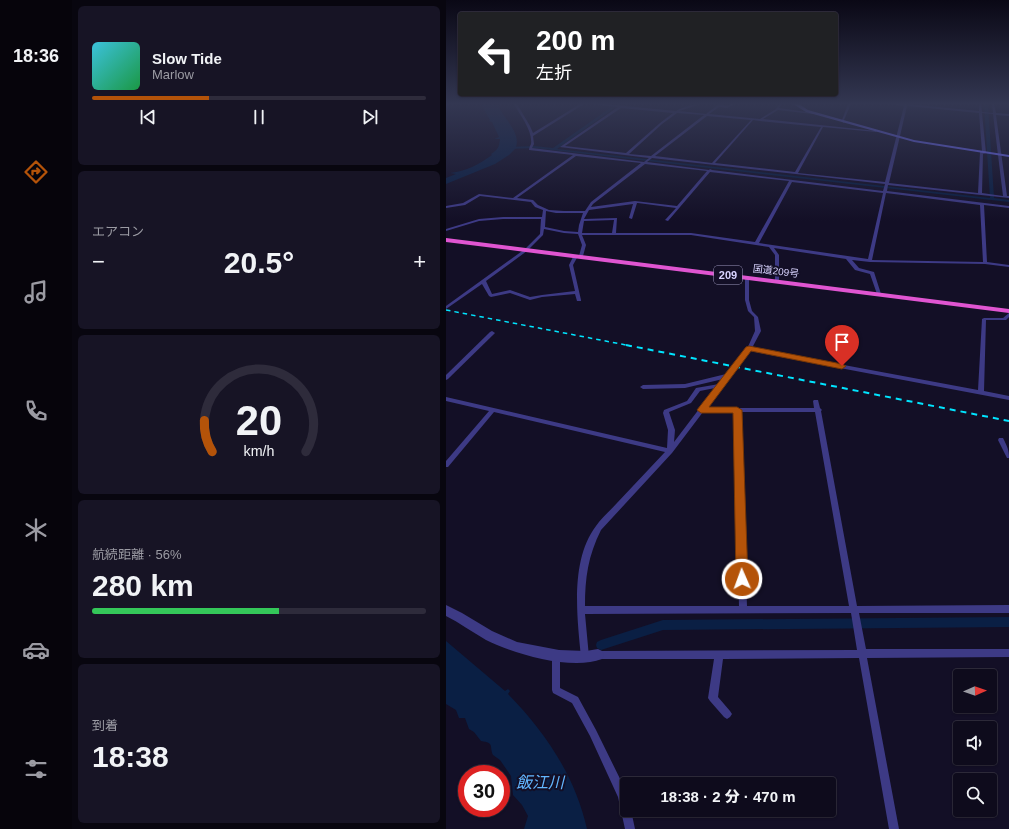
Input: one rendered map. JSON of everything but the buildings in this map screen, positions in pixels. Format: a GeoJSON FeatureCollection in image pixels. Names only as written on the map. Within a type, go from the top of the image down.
{"type":"FeatureCollection","features":[{"type":"Feature","properties":{"kind":"highway","name":"国道209号"},"geometry":{"type":"LineString","coordinates":[[446,240],[1009,311]]}},
{"type":"Feature","properties":{"kind":"main road"},"geometry":{"type":"LineString","coordinates":[[923,143],[1009,156]]}},
{"type":"Feature","properties":{"kind":"street"},"geometry":{"type":"LineString","coordinates":[[532,143],[530,149],[1009,207]]}},
{"type":"Feature","properties":{"kind":"street"},"geometry":{"type":"LineString","coordinates":[[567,143],[562,146],[1007,197],[997,143]]}},
{"type":"Feature","properties":{"kind":"street"},"geometry":{"type":"LineString","coordinates":[[627,154],[640,143]]}},
{"type":"Feature","properties":{"kind":"street"},"geometry":{"type":"LineString","coordinates":[[579,300],[571,265],[578,256],[584,244],[580,233],[586,211],[592,203],[670,143]]}},
{"type":"Feature","properties":{"kind":"street"},"geometry":{"type":"LineString","coordinates":[[713,164],[732,143]]}},
{"type":"Feature","properties":{"kind":"street"},"geometry":{"type":"LineString","coordinates":[[796,173],[813,143]]}},
{"type":"Feature","properties":{"kind":"street"},"geometry":{"type":"LineString","coordinates":[[870,261],[884,192],[898,143]]}},
{"type":"Feature","properties":{"kind":"street"},"geometry":{"type":"LineString","coordinates":[[980,194],[983,143]]}},
{"type":"Feature","properties":{"kind":"street"},"geometry":{"type":"LineString","coordinates":[[515,198],[575,154]]}},
{"type":"Feature","properties":{"kind":"street"},"geometry":{"type":"LineString","coordinates":[[667,220],[710,170]]}},
{"type":"Feature","properties":{"kind":"street"},"geometry":{"type":"LineString","coordinates":[[756,244],[791,181]]}},
{"type":"Feature","properties":{"kind":"street"},"geometry":{"type":"LineString","coordinates":[[957,200],[958,192]]}},
{"type":"Feature","properties":{"kind":"street"},"geometry":{"type":"LineString","coordinates":[[446,207],[464,204],[479,195],[532,200],[534,205],[544,211],[586,211],[635,202],[679,207]]}},
{"type":"Feature","properties":{"kind":"street"},"geometry":{"type":"LineString","coordinates":[[631,218],[635,202]]}},
{"type":"Feature","properties":{"kind":"street"},"geometry":{"type":"LineString","coordinates":[[982,204],[985,263]]}},
{"type":"Feature","properties":{"kind":"street"},"geometry":{"type":"LineString","coordinates":[[446,308],[526,250],[542,234],[544,211]]}},
{"type":"Feature","properties":{"kind":"street"},"geometry":{"type":"LineString","coordinates":[[446,230],[458,228],[479,220],[543,218]]}},
{"type":"Feature","properties":{"kind":"street"},"geometry":{"type":"LineString","coordinates":[[583,220],[616,219],[614,234]]}},
{"type":"Feature","properties":{"kind":"street"},"geometry":{"type":"LineString","coordinates":[[543,228],[580,233],[691,234],[870,261],[985,263],[1009,266]]}},
{"type":"Feature","properties":{"kind":"street"},"geometry":{"type":"LineString","coordinates":[[771,247],[777,256],[777,281]]}},
{"type":"Feature","properties":{"kind":"street"},"geometry":{"type":"LineString","coordinates":[[848,258],[858,269],[872,273],[879,294]]}},
{"type":"Feature","properties":{"kind":"street"},"geometry":{"type":"LineString","coordinates":[[585,658],[581,610],[584,568],[587,550],[592,538],[598,528],[670,451],[749,348],[758,331],[756,317],[750,311],[746,300],[747,278]]}},
{"type":"Feature","properties":{"kind":"street"},"geometry":{"type":"LineString","coordinates":[[483,281],[491,296],[510,291],[530,299],[577,292]]}},
{"type":"Feature","properties":{"kind":"street"},"geometry":{"type":"LineString","coordinates":[[981,392],[984,319],[1004,319],[1009,314]]}},
{"type":"Feature","properties":{"kind":"street"},"geometry":{"type":"LineString","coordinates":[[446,378],[492,333]]}},
{"type":"Feature","properties":{"kind":"street"},"geometry":{"type":"LineString","coordinates":[[749,348],[1009,398]]}},
{"type":"Feature","properties":{"kind":"street"},"geometry":{"type":"LineString","coordinates":[[643,387],[686,386],[728,376]]}},
{"type":"Feature","properties":{"kind":"street"},"geometry":{"type":"LineString","coordinates":[[670,451],[669,445],[671,428],[666,411],[689,402],[698,389],[720,386]]}},
{"type":"Feature","properties":{"kind":"street"},"geometry":{"type":"LineString","coordinates":[[446,399],[670,451]]}},
{"type":"Feature","properties":{"kind":"street"},"geometry":{"type":"LineString","coordinates":[[816,401],[819,410],[894,829]]}},
{"type":"Feature","properties":{"kind":"street"},"geometry":{"type":"LineString","coordinates":[[446,465],[493,410]]}},
{"type":"Feature","properties":{"kind":"street"},"geometry":{"type":"LineString","coordinates":[[701,410],[819,410]]}},
{"type":"Feature","properties":{"kind":"street"},"geometry":{"type":"LineString","coordinates":[[737,410],[743,610]]}},
{"type":"Feature","properties":{"kind":"street"},"geometry":{"type":"LineString","coordinates":[[1001,440],[1009,456]]}},
{"type":"Feature","properties":{"kind":"street"},"geometry":{"type":"LineString","coordinates":[[581,610],[1009,609]]}},
{"type":"Feature","properties":{"kind":"street"},"geometry":{"type":"LineString","coordinates":[[446,610],[495,639],[556,656],[585,658],[598,655],[1009,653]]}},
{"type":"Feature","properties":{"kind":"street"},"geometry":{"type":"LineString","coordinates":[[719,655],[713,698],[727,714]]}},
{"type":"Feature","properties":{"kind":"street"},"geometry":{"type":"LineString","coordinates":[[556,656],[556,690],[575,700],[593,733],[624,796],[630,829]]}},
{"type":"Feature","properties":{"kind":"water"},"geometry":{"type":"Polygon","coordinates":[[[499,143],[517,143],[517,147],[509,155],[495,164],[446,184],[446,178],[456,174],[450,173],[462,171],[477,165],[492,155],[491,154],[497,150],[499,143]]]}},
{"type":"Feature","properties":{"kind":"water","name":"飯江川"},"geometry":{"type":"Polygon","coordinates":[[[446,641],[505,691],[508,689],[510,691],[508,694],[547,740],[567,773],[582,810],[587,829],[524,829],[528,816],[522,805],[513,795],[510,765],[503,765],[500,760],[493,755],[491,745],[481,741],[474,732],[469,729],[465,718],[459,718],[456,710],[446,704],[446,641]]]}},
{"type":"Feature","properties":{"kind":"waterway"},"geometry":{"type":"LineString","coordinates":[[554,149],[563,143]]}},
{"type":"Feature","properties":{"kind":"waterway"},"geometry":{"type":"LineString","coordinates":[[988,143],[992,199]]}},
{"type":"Feature","properties":{"kind":"waterway"},"geometry":{"type":"LineString","coordinates":[[508,148],[534,147],[1009,201]]}},
{"type":"Feature","properties":{"kind":"waterway"},"geometry":{"type":"LineString","coordinates":[[601,645],[663,625],[1009,622]]}},
{"type":"Feature","properties":{"kind":"railway"},"geometry":{"type":"LineString","coordinates":[[446,310],[631,346]]}},
{"type":"Feature","properties":{"kind":"railway"},"geometry":{"type":"LineString","coordinates":[[626,345],[1009,421]]}},
{"type":"Feature","properties":{"kind":"route"},"geometry":{"type":"LineString","coordinates":[[742,579],[737,410],[701,410],[749,348],[842,366]]}}]}
